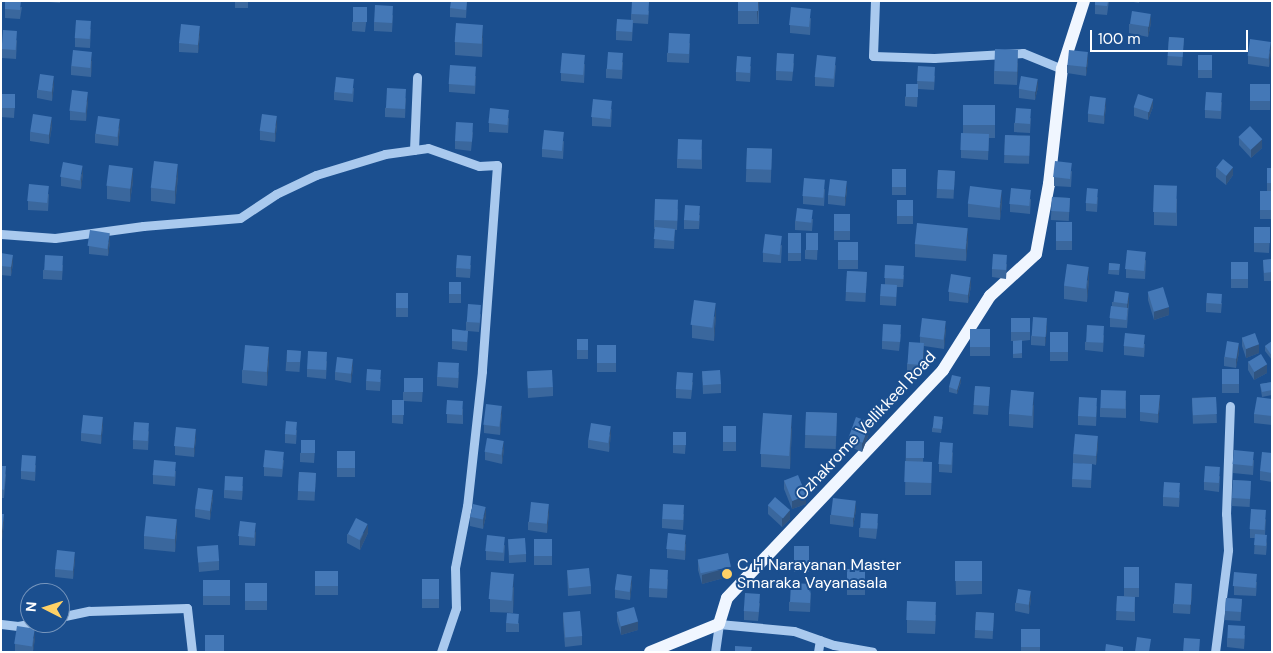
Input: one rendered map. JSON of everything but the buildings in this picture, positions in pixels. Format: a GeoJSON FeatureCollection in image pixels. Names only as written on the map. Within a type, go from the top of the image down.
{"type":"FeatureCollection","features":[{"type":"Feature","properties":{"kind":"main road","name":"Ozhakrome Vellikkeel Road"},"geometry":{"type":"LineString","coordinates":[[719,624],[727,598],[943,370],[990,296],[1036,254],[1050,184],[1062,69],[1084,1]]}},
{"type":"Feature","properties":{"kind":"main road"},"geometry":{"type":"LineString","coordinates":[[650,652],[719,624]]}},
{"type":"Feature","properties":{"kind":"street"},"geometry":{"type":"LineString","coordinates":[[876,1],[873,56],[934,58],[1023,53],[1062,69]]}},
{"type":"Feature","properties":{"kind":"street"},"geometry":{"type":"LineString","coordinates":[[414,150],[417,77]]}},
{"type":"Feature","properties":{"kind":"street"},"geometry":{"type":"LineString","coordinates":[[1,234],[55,238],[143,226],[240,218],[276,194],[316,175],[384,154],[428,148],[479,166],[497,165],[482,371],[465,515],[455,568],[456,608],[441,652]]}},
{"type":"Feature","properties":{"kind":"street"},"geometry":{"type":"LineString","coordinates":[[1215,652],[1228,550],[1226,514],[1230,406]]}},
{"type":"Feature","properties":{"kind":"street"},"geometry":{"type":"LineString","coordinates":[[70,615],[89,611],[188,608],[192,652]]}},
{"type":"Feature","properties":{"kind":"street"},"geometry":{"type":"LineString","coordinates":[[1,624],[20,626]]}},
{"type":"Feature","properties":{"kind":"street"},"geometry":{"type":"LineString","coordinates":[[715,652],[719,624],[794,631],[820,640],[872,652]]}},
{"type":"Feature","properties":{"kind":"street"},"geometry":{"type":"LineString","coordinates":[[818,652],[820,640]]}},
{"type":"Feature","properties":{"kind":"place","name":"C H Narayanan Master Smaraka Vayanasala"},"geometry":{"type":"Point","coordinates":[727,574]}}]}
